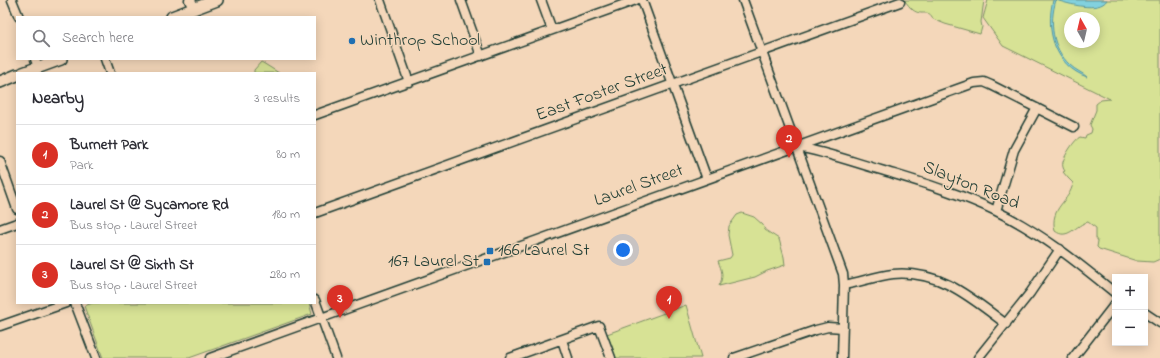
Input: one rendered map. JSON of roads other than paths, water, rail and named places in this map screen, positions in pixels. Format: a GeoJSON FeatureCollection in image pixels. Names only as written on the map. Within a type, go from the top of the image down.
{"type":"FeatureCollection","features":[{"type":"Feature","properties":{"kind":"main road"},"geometry":{"type":"LineString","coordinates":[[174,16],[192,4],[217,0]]}},
{"type":"Feature","properties":{"kind":"main road"},"geometry":{"type":"LineString","coordinates":[[24,72],[37,63],[54,60]]}},
{"type":"Feature","properties":{"kind":"main road"},"geometry":{"type":"LineString","coordinates":[[0,82],[16,75]]}},
{"type":"Feature","properties":{"kind":"street"},"geometry":{"type":"LineString","coordinates":[[12,0],[19,16]]}},
{"type":"Feature","properties":{"kind":"street"},"geometry":{"type":"LineString","coordinates":[[380,0],[409,82]]}},
{"type":"Feature","properties":{"kind":"street"},"geometry":{"type":"LineString","coordinates":[[461,0],[481,56]]}},
{"type":"Feature","properties":{"kind":"street"},"geometry":{"type":"LineString","coordinates":[[541,0],[552,30]]}},
{"type":"Feature","properties":{"kind":"street"},"geometry":{"type":"LineString","coordinates":[[316,115],[636,0]]}},
{"type":"Feature","properties":{"kind":"street"},"geometry":{"type":"LineString","coordinates":[[642,0],[707,179]]}},
{"type":"Feature","properties":{"kind":"street"},"geometry":{"type":"LineString","coordinates":[[743,0],[842,271],[844,285],[842,358]]}},
{"type":"Feature","properties":{"kind":"street","name":"East Foster Street"},"geometry":{"type":"LineString","coordinates":[[316,213],[900,2]]}},
{"type":"Feature","properties":{"kind":"street"},"geometry":{"type":"LineString","coordinates":[[104,60],[110,72]]}},
{"type":"Feature","properties":{"kind":"street","name":"Laurel Street"},"geometry":{"type":"LineString","coordinates":[[210,358],[977,82],[989,84],[1074,127]]}},
{"type":"Feature","properties":{"kind":"street"},"geometry":{"type":"LineString","coordinates":[[996,211],[1014,150],[1037,108]]}},
{"type":"Feature","properties":{"kind":"street","name":"Slayton Road"},"geometry":{"type":"LineString","coordinates":[[796,147],[818,151],[929,185],[953,193],[996,211],[1024,226],[1060,249],[1112,291]]}},
{"type":"Feature","properties":{"kind":"street"},"geometry":{"type":"LineString","coordinates":[[0,161],[16,206]]}},
{"type":"Feature","properties":{"kind":"street"},"geometry":{"type":"LineString","coordinates":[[0,229],[16,223]]}},
{"type":"Feature","properties":{"kind":"street"},"geometry":{"type":"LineString","coordinates":[[978,358],[1030,293],[1060,249]]}},
{"type":"Feature","properties":{"kind":"street"},"geometry":{"type":"LineString","coordinates":[[844,285],[893,274],[926,276],[957,288],[1006,324]]}},
{"type":"Feature","properties":{"kind":"street"},"geometry":{"type":"LineString","coordinates":[[316,303],[336,358]]}},
{"type":"Feature","properties":{"kind":"street"},"geometry":{"type":"LineString","coordinates":[[0,326],[63,304]]}},
{"type":"Feature","properties":{"kind":"street"},"geometry":{"type":"LineString","coordinates":[[75,304],[96,358]]}},
{"type":"Feature","properties":{"kind":"street"},"geometry":{"type":"LineString","coordinates":[[1073,358],[1112,308]]}},
{"type":"Feature","properties":{"kind":"street"},"geometry":{"type":"LineString","coordinates":[[1148,315],[1160,323]]}},
{"type":"Feature","properties":{"kind":"street"},"geometry":{"type":"LineString","coordinates":[[510,358],[600,326],[611,358]]}},
{"type":"Feature","properties":{"kind":"street"},"geometry":{"type":"LineString","coordinates":[[739,357],[816,330],[843,328]]}},
{"type":"Feature","properties":{"kind":"street"},"geometry":{"type":"LineString","coordinates":[[562,340],[568,358]]}},
{"type":"Feature","properties":{"kind":"water"},"geometry":{"type":"Polygon","coordinates":[[[1053,0],[1056,0],[1053,17],[1054,35],[1059,51],[1070,65],[1087,77],[1076,72],[1067,65],[1055,46],[1050,24],[1053,0]]]}},
{"type":"Feature","properties":{"kind":"water"},"geometry":{"type":"Polygon","coordinates":[[[1056,0],[1107,0],[1103,4],[1091,7],[1068,4],[1056,0]]]}},
{"type":"Feature","properties":{"kind":"place","name":"Winthrop School"},"geometry":{"type":"Point","coordinates":[352,41]}},
{"type":"Feature","properties":{"kind":"place","name":"Laurel St @ Sycamore Rd"},"geometry":{"type":"Point","coordinates":[789,158]}},
{"type":"Feature","properties":{"kind":"place","name":"166 Laurel St"},"geometry":{"type":"Point","coordinates":[490,251]}},
{"type":"Feature","properties":{"kind":"place","name":"167 Laurel St"},"geometry":{"type":"Point","coordinates":[487,262]}},
{"type":"Feature","properties":{"kind":"place","name":"Laurel St @ Sixth St"},"geometry":{"type":"Point","coordinates":[340,318]}},
{"type":"Feature","properties":{"kind":"place","name":"Burnett Park"},"geometry":{"type":"Point","coordinates":[669,319]}}]}
